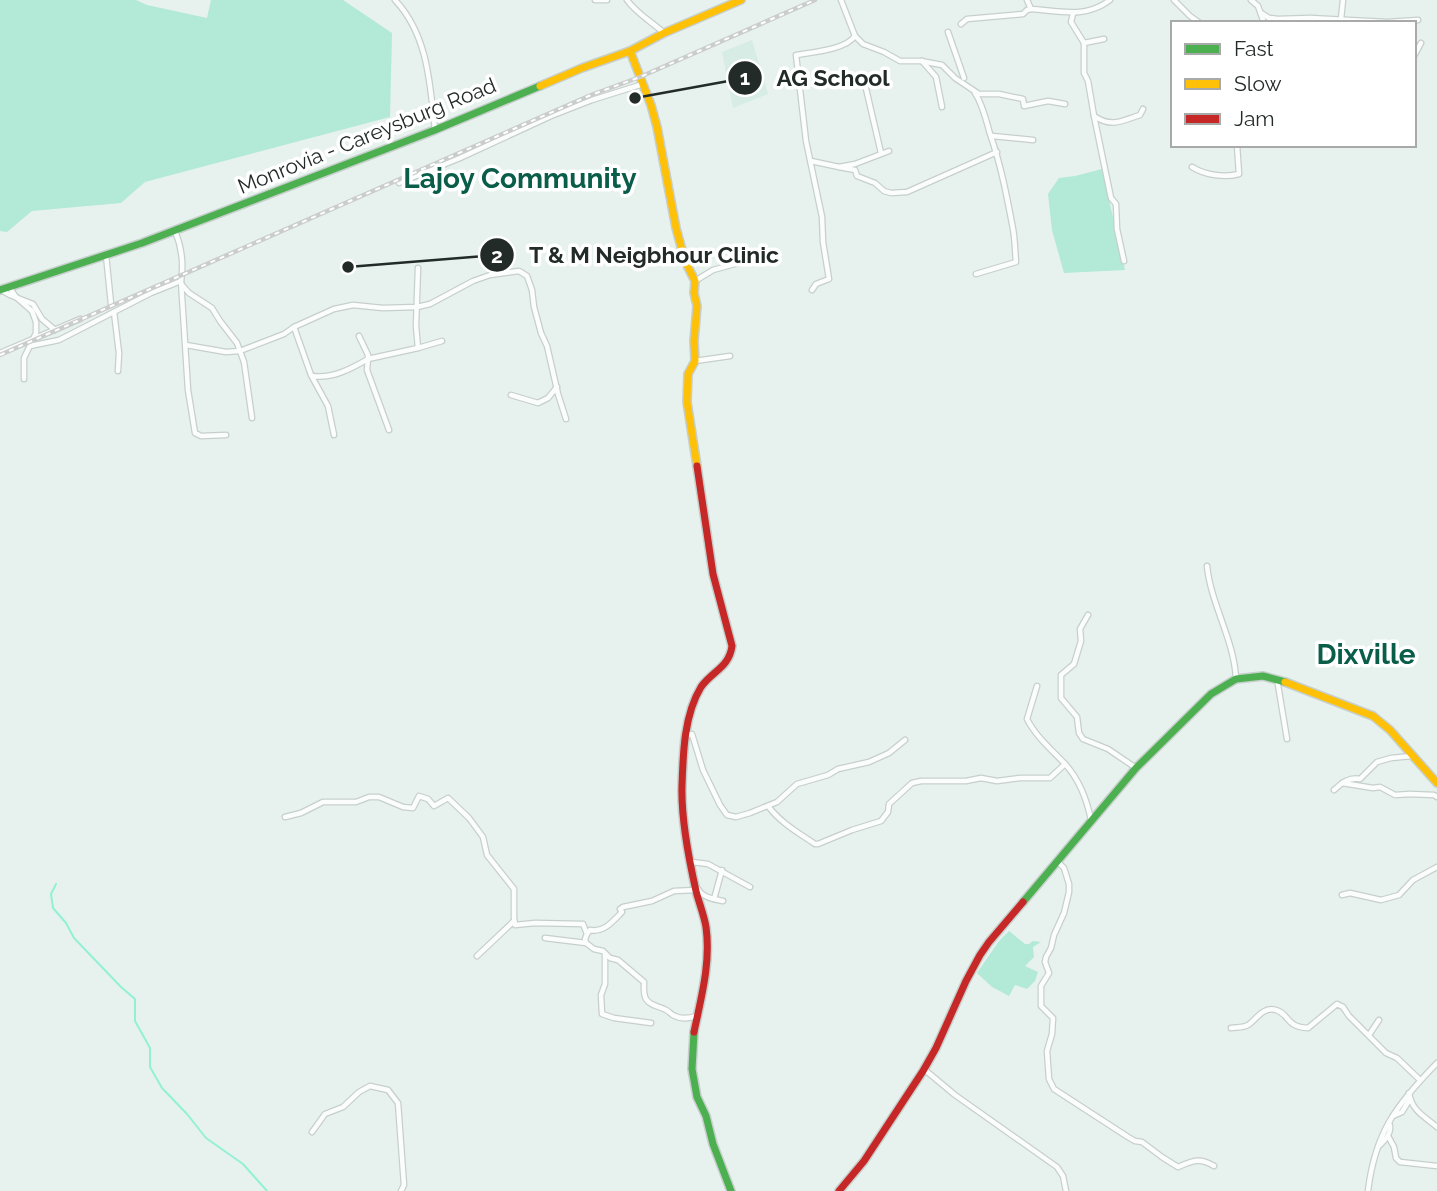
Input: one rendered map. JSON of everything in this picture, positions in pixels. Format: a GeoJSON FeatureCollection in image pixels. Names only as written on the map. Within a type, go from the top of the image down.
{"type":"FeatureCollection","features":[{"type":"Feature","properties":{"kind":"main road","name":"Monrovia - Careysburg Road"},"geometry":{"type":"LineString","coordinates":[[4,288],[175,230],[436,130],[582,68],[630,51],[664,33],[741,0]]}},
{"type":"Feature","properties":{"kind":"main road"},"geometry":{"type":"LineString","coordinates":[[630,51],[659,134],[676,228],[685,261],[695,281],[695,361],[688,374],[687,401],[713,574],[732,646],[727,662],[702,686],[692,707],[686,735],[682,787],[683,816],[696,888],[706,925],[708,948],[708,968],[697,1016],[692,1069],[697,1097],[732,1191]]}},
{"type":"Feature","properties":{"kind":"main road"},"geometry":{"type":"LineString","coordinates":[[839,1191],[866,1161],[925,1070],[964,981],[977,958],[1136,768],[1211,694],[1228,682],[1263,676],[1277,679],[1373,716],[1390,730],[1437,783]]}},
{"type":"Feature","properties":{"kind":"street"},"geometry":{"type":"LineString","coordinates":[[395,0],[412,22],[420,39],[431,87],[436,130]]}},
{"type":"Feature","properties":{"kind":"street"},"geometry":{"type":"LineString","coordinates":[[595,0],[607,0]]}},
{"type":"Feature","properties":{"kind":"street"},"geometry":{"type":"LineString","coordinates":[[627,0],[664,33]]}},
{"type":"Feature","properties":{"kind":"street"},"geometry":{"type":"LineString","coordinates":[[841,0],[855,36],[863,44],[900,61],[921,61],[945,67],[955,78],[983,94],[1023,99],[1024,106],[1048,102],[1065,104]]}},
{"type":"Feature","properties":{"kind":"street"},"geometry":{"type":"LineString","coordinates":[[1027,0],[1031,9]]}},
{"type":"Feature","properties":{"kind":"street"},"geometry":{"type":"LineString","coordinates":[[961,24],[967,19],[1023,14],[1031,9],[1073,14],[1092,11],[1110,0]]}},
{"type":"Feature","properties":{"kind":"street"},"geometry":{"type":"LineString","coordinates":[[1174,0],[1197,21]]}},
{"type":"Feature","properties":{"kind":"street"},"geometry":{"type":"LineString","coordinates":[[1251,0],[1258,6],[1263,21]]}},
{"type":"Feature","properties":{"kind":"street"},"geometry":{"type":"LineString","coordinates":[[1341,19],[1343,0]]}},
{"type":"Feature","properties":{"kind":"street"},"geometry":{"type":"LineString","coordinates":[[1261,13],[1269,18],[1292,21],[1372,21]]}},
{"type":"Feature","properties":{"kind":"street"},"geometry":{"type":"LineString","coordinates":[[1073,14],[1071,22],[1084,43],[1084,73],[1088,81],[1111,198],[1116,204],[1117,229],[1124,261]]}},
{"type":"Feature","properties":{"kind":"street"},"geometry":{"type":"LineString","coordinates":[[1402,21],[1418,20]]}},
{"type":"Feature","properties":{"kind":"street"},"geometry":{"type":"LineString","coordinates":[[948,32],[964,78]]}},
{"type":"Feature","properties":{"kind":"street"},"geometry":{"type":"LineString","coordinates":[[812,290],[829,279],[822,217],[806,141],[796,55],[838,47],[851,42],[855,36]]}},
{"type":"Feature","properties":{"kind":"street"},"geometry":{"type":"LineString","coordinates":[[1084,43],[1104,39]]}},
{"type":"Feature","properties":{"kind":"street"},"geometry":{"type":"LineString","coordinates":[[1416,52],[1421,43]]}},
{"type":"Feature","properties":{"kind":"street"},"geometry":{"type":"LineString","coordinates":[[921,61],[936,77],[942,107]]}},
{"type":"Feature","properties":{"kind":"street"},"geometry":{"type":"LineString","coordinates":[[864,80],[881,153]]}},
{"type":"Feature","properties":{"kind":"street"},"geometry":{"type":"LineString","coordinates":[[399,183],[592,100],[643,84]]}},
{"type":"Feature","properties":{"kind":"street"},"geometry":{"type":"LineString","coordinates":[[972,90],[980,102],[997,152],[1014,231],[1016,262],[976,274]]}},
{"type":"Feature","properties":{"kind":"street"},"geometry":{"type":"LineString","coordinates":[[1094,116],[1102,122],[1111,123],[1140,115],[1143,109]]}},
{"type":"Feature","properties":{"kind":"street"},"geometry":{"type":"LineString","coordinates":[[991,136],[1033,140]]}},
{"type":"Feature","properties":{"kind":"street"},"geometry":{"type":"LineString","coordinates":[[1192,167],[1207,174],[1239,174],[1237,147]]}},
{"type":"Feature","properties":{"kind":"street"},"geometry":{"type":"LineString","coordinates":[[839,167],[889,151]]}},
{"type":"Feature","properties":{"kind":"street"},"geometry":{"type":"LineString","coordinates":[[811,161],[855,170],[858,176],[891,193],[906,192],[997,152]]}},
{"type":"Feature","properties":{"kind":"street"},"geometry":{"type":"LineString","coordinates":[[175,230],[181,249],[188,390],[195,433],[201,436],[226,435]]}},
{"type":"Feature","properties":{"kind":"street"},"geometry":{"type":"LineString","coordinates":[[106,255],[111,304]]}},
{"type":"Feature","properties":{"kind":"street"},"geometry":{"type":"LineString","coordinates":[[695,281],[713,270],[742,262]]}},
{"type":"Feature","properties":{"kind":"street"},"geometry":{"type":"LineString","coordinates":[[418,268],[418,348]]}},
{"type":"Feature","properties":{"kind":"street"},"geometry":{"type":"LineString","coordinates":[[186,345],[226,352],[240,351],[284,334],[327,311],[353,305],[417,307],[489,275],[519,271],[527,275],[532,290],[534,307],[566,419]]}},
{"type":"Feature","properties":{"kind":"street"},"geometry":{"type":"LineString","coordinates":[[30,346],[59,340],[151,293],[181,281]]}},
{"type":"Feature","properties":{"kind":"street"},"geometry":{"type":"LineString","coordinates":[[181,281],[185,289],[215,311],[237,343],[246,373],[252,418]]}},
{"type":"Feature","properties":{"kind":"street"},"geometry":{"type":"LineString","coordinates":[[4,288],[32,311],[37,330],[24,358],[24,379]]}},
{"type":"Feature","properties":{"kind":"street"},"geometry":{"type":"LineString","coordinates":[[16,297],[33,304],[42,319],[55,330]]}},
{"type":"Feature","properties":{"kind":"street"},"geometry":{"type":"LineString","coordinates":[[114,312],[120,353],[118,371]]}},
{"type":"Feature","properties":{"kind":"street"},"geometry":{"type":"LineString","coordinates":[[0,353],[80,319]]}},
{"type":"Feature","properties":{"kind":"street"},"geometry":{"type":"LineString","coordinates":[[294,327],[311,376],[328,406],[334,435]]}},
{"type":"Feature","properties":{"kind":"street"},"geometry":{"type":"LineString","coordinates":[[359,336],[368,355],[367,370],[389,430]]}},
{"type":"Feature","properties":{"kind":"street"},"geometry":{"type":"LineString","coordinates":[[311,376],[321,377],[349,370],[368,359],[442,341]]}},
{"type":"Feature","properties":{"kind":"street"},"geometry":{"type":"LineString","coordinates":[[695,361],[730,356]]}},
{"type":"Feature","properties":{"kind":"street"},"geometry":{"type":"LineString","coordinates":[[511,395],[538,403],[548,398],[557,387]]}},
{"type":"Feature","properties":{"kind":"street"},"geometry":{"type":"LineString","coordinates":[[1206,566],[1231,645],[1236,680]]}},
{"type":"Feature","properties":{"kind":"street"},"geometry":{"type":"LineString","coordinates":[[1088,615],[1080,629],[1081,640],[1074,663],[1061,675],[1062,698],[1077,717],[1079,733],[1083,739],[1108,749],[1136,768]]}},
{"type":"Feature","properties":{"kind":"street"},"geometry":{"type":"LineString","coordinates":[[1277,679],[1287,739]]}},
{"type":"Feature","properties":{"kind":"street"},"geometry":{"type":"LineString","coordinates":[[1037,686],[1027,719],[1033,730],[1065,764],[1084,792],[1092,820]]}},
{"type":"Feature","properties":{"kind":"street"},"geometry":{"type":"LineString","coordinates":[[686,735],[692,734],[703,770],[727,815],[736,817],[777,802],[797,784],[828,775],[838,769],[869,762],[889,753],[905,740]]}},
{"type":"Feature","properties":{"kind":"street"},"geometry":{"type":"LineString","coordinates":[[1334,790],[1352,778],[1360,779],[1377,762],[1412,756]]}},
{"type":"Feature","properties":{"kind":"street"},"geometry":{"type":"LineString","coordinates":[[768,806],[790,828],[818,844],[881,821],[888,812],[889,804],[912,783],[967,782],[981,778],[997,781],[1050,778],[1065,764]]}},
{"type":"Feature","properties":{"kind":"street"},"geometry":{"type":"LineString","coordinates":[[1342,783],[1380,787],[1395,795],[1437,797]]}},
{"type":"Feature","properties":{"kind":"street"},"geometry":{"type":"LineString","coordinates":[[285,817],[301,813],[323,802],[356,802],[369,797],[379,797],[402,807],[413,808],[419,796],[429,799],[434,806],[448,798],[469,818],[483,837],[487,855],[514,889],[516,925],[583,924],[587,934]]}},
{"type":"Feature","properties":{"kind":"street"},"geometry":{"type":"LineString","coordinates":[[1057,861],[1064,868],[1069,892],[1064,914],[1046,957],[1049,973],[1041,986],[1041,1006],[1053,1018],[1047,1051],[1047,1070],[1052,1086],[1083,1109],[1135,1141],[1142,1142],[1178,1167],[1199,1160],[1214,1166]]}},
{"type":"Feature","properties":{"kind":"street"},"geometry":{"type":"LineString","coordinates":[[691,862],[708,864],[750,887]]}},
{"type":"Feature","properties":{"kind":"street"},"geometry":{"type":"LineString","coordinates":[[1342,895],[1350,893],[1381,900],[1399,895],[1413,880],[1437,867]]}},
{"type":"Feature","properties":{"kind":"street"},"geometry":{"type":"LineString","coordinates":[[714,899],[722,870]]}},
{"type":"Feature","properties":{"kind":"street"},"geometry":{"type":"LineString","coordinates":[[586,943],[585,939],[590,930],[597,931],[614,922],[623,907],[652,901],[674,891],[696,888],[703,895],[723,901]]}},
{"type":"Feature","properties":{"kind":"street"},"geometry":{"type":"LineString","coordinates":[[477,956],[515,920]]}},
{"type":"Feature","properties":{"kind":"street"},"geometry":{"type":"LineString","coordinates":[[545,938],[586,943],[618,960],[643,982],[644,996],[649,1002],[679,1018],[697,1016]]}},
{"type":"Feature","properties":{"kind":"street"},"geometry":{"type":"LineString","coordinates":[[605,953],[602,1014],[651,1024]]}},
{"type":"Feature","properties":{"kind":"street"},"geometry":{"type":"LineString","coordinates":[[1231,1028],[1247,1026],[1258,1016],[1273,1009],[1282,1013],[1295,1026],[1308,1028],[1337,1004],[1386,1052],[1397,1058],[1420,1080]]}},
{"type":"Feature","properties":{"kind":"street"},"geometry":{"type":"LineString","coordinates":[[1368,1035],[1379,1020]]}},
{"type":"Feature","properties":{"kind":"street"},"geometry":{"type":"LineString","coordinates":[[1368,1191],[1380,1138],[1409,1093],[1437,1063]]}},
{"type":"Feature","properties":{"kind":"street"},"geometry":{"type":"LineString","coordinates":[[925,1070],[1057,1167],[1063,1176],[1066,1191]]}},
{"type":"Feature","properties":{"kind":"street"},"geometry":{"type":"LineString","coordinates":[[312,1132],[325,1114],[343,1107],[359,1092],[370,1086],[388,1090],[398,1103],[404,1185],[401,1191]]}},
{"type":"Feature","properties":{"kind":"street"},"geometry":{"type":"LineString","coordinates":[[1409,1093],[1414,1109],[1437,1127]]}},
{"type":"Feature","properties":{"kind":"street"},"geometry":{"type":"LineString","coordinates":[[1392,1117],[1402,1112],[1410,1099]]}},
{"type":"Feature","properties":{"kind":"street"},"geometry":{"type":"LineString","coordinates":[[1377,1149],[1388,1136],[1391,1126],[1389,1123]]}},
{"type":"Feature","properties":{"kind":"street"},"geometry":{"type":"LineString","coordinates":[[1388,1136],[1400,1162],[1437,1166]]}},
{"type":"Feature","properties":{"kind":"shaded area"},"geometry":{"type":"Polygon","coordinates":[[[752,40],[768,94],[733,108],[722,52],[752,40]]]}},
{"type":"Feature","properties":{"kind":"green space"},"geometry":{"type":"Polygon","coordinates":[[[0,0],[136,0],[147,5],[207,18],[211,0],[343,0],[392,33],[390,117],[145,182],[121,203],[32,211],[7,232],[0,231],[0,0]]]}},
{"type":"Feature","properties":{"kind":"green space"},"geometry":{"type":"Polygon","coordinates":[[[1102,169],[1125,270],[1064,273],[1052,230],[1048,194],[1059,178],[1102,169]]]}},
{"type":"Feature","properties":{"kind":"green space"},"geometry":{"type":"Polygon","coordinates":[[[1009,931],[1025,944],[1041,942],[1033,947],[1034,957],[1025,966],[1038,972],[1035,981],[1027,989],[1015,985],[1009,996],[992,987],[977,973],[1009,931]]]}},
{"type":"Feature","properties":{"kind":"waterway"},"geometry":{"type":"LineString","coordinates":[[56,884],[51,894],[53,908],[74,938],[135,999],[135,1021],[150,1048],[150,1067],[162,1088],[206,1138],[243,1164],[267,1191]]}},
{"type":"Feature","properties":{"kind":"railway"},"geometry":{"type":"LineString","coordinates":[[0,355],[591,95],[640,77],[815,0]]}},
{"type":"Feature","properties":{"kind":"traffic: fast"},"geometry":{"type":"LineString","coordinates":[[0,290],[142,243],[435,130],[540,86]]}},
{"type":"Feature","properties":{"kind":"traffic: fast"},"geometry":{"type":"LineString","coordinates":[[1023,902],[1136,768],[1211,694],[1236,679],[1263,676],[1285,682]]}},
{"type":"Feature","properties":{"kind":"traffic: fast"},"geometry":{"type":"LineString","coordinates":[[694,1032],[692,1069],[697,1097],[731,1191]]}},
{"type":"Feature","properties":{"kind":"traffic: slow"},"geometry":{"type":"LineString","coordinates":[[540,86],[630,51],[664,33],[741,0]]}},
{"type":"Feature","properties":{"kind":"traffic: slow"},"geometry":{"type":"LineString","coordinates":[[630,51],[651,105],[676,228],[685,261],[695,281],[695,361],[688,374],[687,402],[697,466]]}},
{"type":"Feature","properties":{"kind":"traffic: slow"},"geometry":{"type":"LineString","coordinates":[[1285,682],[1373,716],[1390,730],[1437,783]]}},
{"type":"Feature","properties":{"kind":"traffic: jam"},"geometry":{"type":"LineString","coordinates":[[694,1032],[704,980],[707,940],[684,825],[684,748],[695,698],[705,682],[720,669],[732,646],[713,574],[697,466]]}},
{"type":"Feature","properties":{"kind":"traffic: jam"},"geometry":{"type":"LineString","coordinates":[[839,1191],[864,1161],[923,1071],[980,955],[1023,902]]}},
{"type":"Feature","properties":{"kind":"place","name":"AG School"},"geometry":{"type":"Point","coordinates":[635,98]}},
{"type":"Feature","properties":{"kind":"place","name":"T & M Neigbhour Clinic"},"geometry":{"type":"Point","coordinates":[348,267]}},
{"type":"Feature","properties":{"kind":"district","name":"Lajoy Community"},"geometry":{"type":"Point","coordinates":[520,178]}},
{"type":"Feature","properties":{"kind":"district","name":"Dixville"},"geometry":{"type":"Point","coordinates":[1366,654]}}]}
